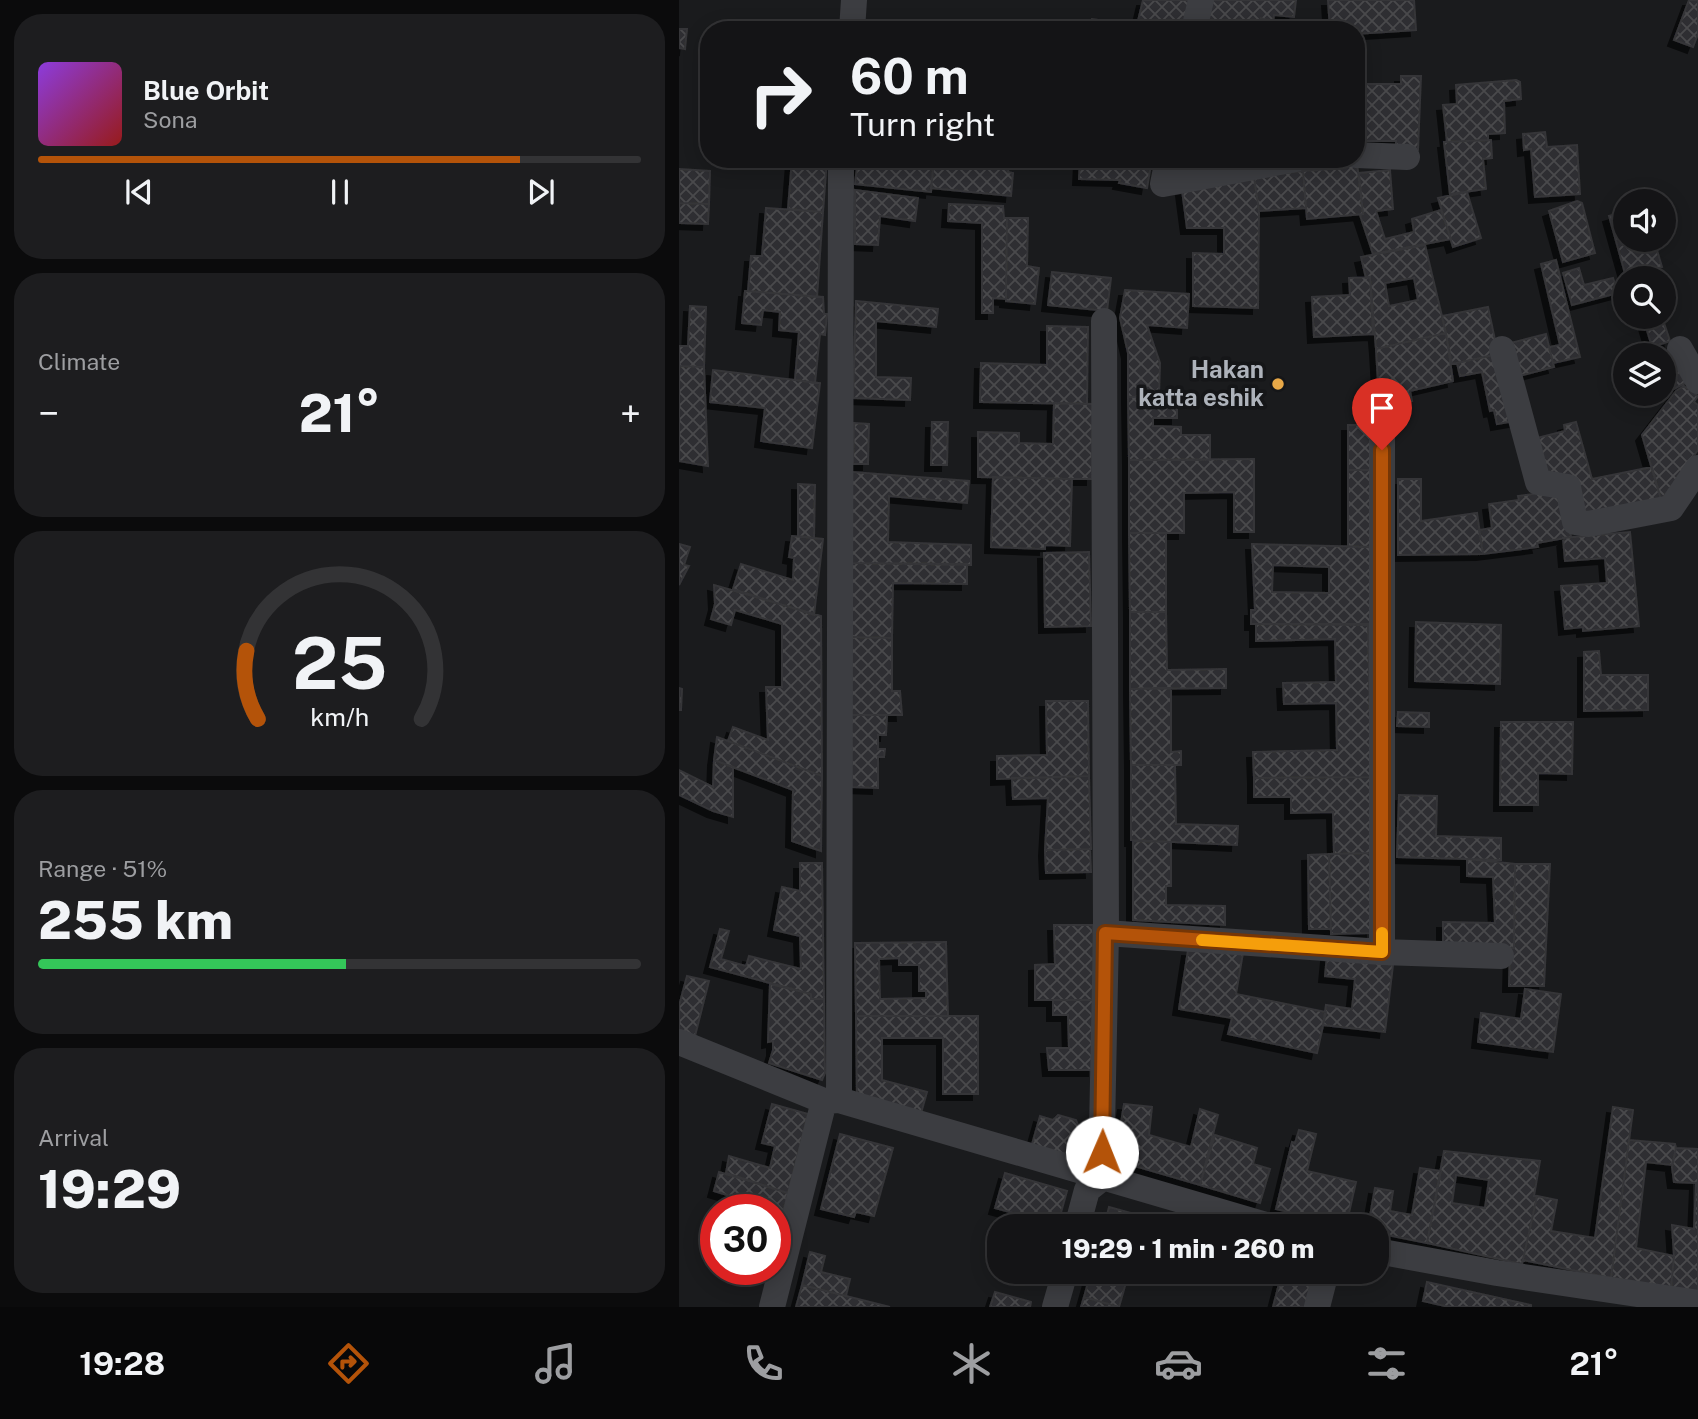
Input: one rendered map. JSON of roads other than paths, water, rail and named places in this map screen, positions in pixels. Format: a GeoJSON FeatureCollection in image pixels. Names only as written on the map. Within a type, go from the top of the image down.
{"type":"FeatureCollection","features":[{"type":"Feature","properties":{"kind":"street"},"geometry":{"type":"LineString","coordinates":[[853,21],[854,0]]}},
{"type":"Feature","properties":{"kind":"street"},"geometry":{"type":"LineString","coordinates":[[1196,21],[1201,0]]}},
{"type":"Feature","properties":{"kind":"street"},"geometry":{"type":"LineString","coordinates":[[1365,155],[1407,157]]}},
{"type":"Feature","properties":{"kind":"street"},"geometry":{"type":"LineString","coordinates":[[772,1307],[831,1100],[841,168]]}},
{"type":"Feature","properties":{"kind":"street"},"geometry":{"type":"LineString","coordinates":[[1166,168],[1163,184],[1248,168]]}},
{"type":"Feature","properties":{"kind":"street"},"geometry":{"type":"LineString","coordinates":[[1101,1179],[1105,933],[1104,321]]}},
{"type":"Feature","properties":{"kind":"street"},"geometry":{"type":"LineString","coordinates":[[1501,349],[1538,482],[1569,487],[1575,522],[1588,524],[1671,508],[1698,468]]}},
{"type":"Feature","properties":{"kind":"street"},"geometry":{"type":"LineString","coordinates":[[1680,349],[1698,381]]}},
{"type":"Feature","properties":{"kind":"street"},"geometry":{"type":"LineString","coordinates":[[1382,952],[1383,422]]}},
{"type":"Feature","properties":{"kind":"street"},"geometry":{"type":"LineString","coordinates":[[1105,933],[1382,952],[1501,957]]}},
{"type":"Feature","properties":{"kind":"street"},"geometry":{"type":"LineString","coordinates":[[679,1042],[831,1100],[1226,1214]]}},
{"type":"Feature","properties":{"kind":"street"},"geometry":{"type":"LineString","coordinates":[[1081,1214],[1087,1190],[1101,1179]]}},
{"type":"Feature","properties":{"kind":"street"},"geometry":{"type":"LineString","coordinates":[[1389,1253],[1497,1273],[1698,1303]]}},
{"type":"Feature","properties":{"kind":"street"},"geometry":{"type":"LineString","coordinates":[[1055,1307],[1062,1284]]}},
{"type":"Feature","properties":{"kind":"street"},"geometry":{"type":"LineString","coordinates":[[1317,1307],[1323,1284]]}},
{"type":"Feature","properties":{"kind":"place","name":"Hakan katta eshik"},"geometry":{"type":"Point","coordinates":[1278,384]}}]}
